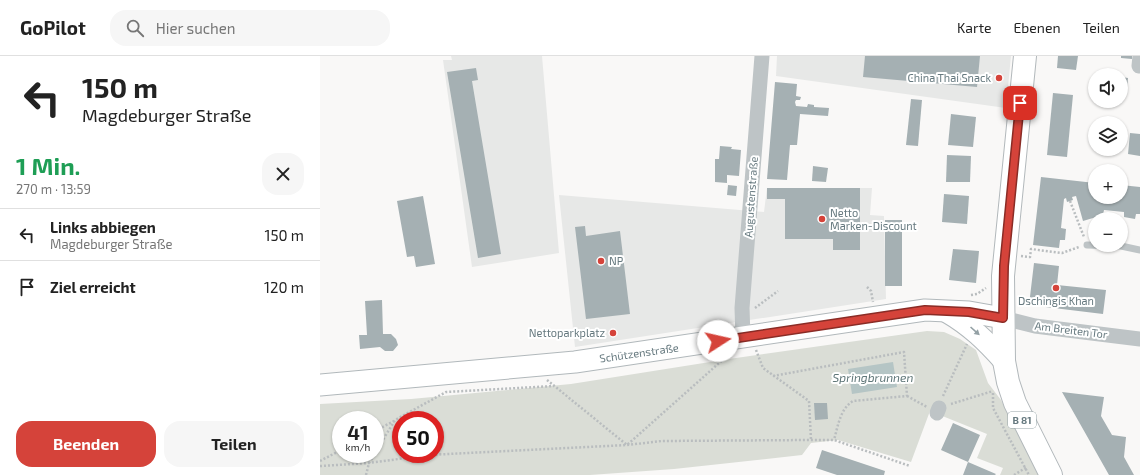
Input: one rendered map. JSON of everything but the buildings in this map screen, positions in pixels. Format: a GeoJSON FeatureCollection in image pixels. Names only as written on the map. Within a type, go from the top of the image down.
{"type":"FeatureCollection","features":[{"type":"Feature","properties":{"kind":"main road","name":"B 81"},"geometry":{"type":"LineString","coordinates":[[1025,56],[1005,257],[1003,318],[1004,361],[1008,382],[1023,423],[1051,475]]}},
{"type":"Feature","properties":{"kind":"main road","name":"Schützenstraße"},"geometry":{"type":"LineString","coordinates":[[320,385],[745,347],[907,312],[943,310],[981,313],[1003,318]]}},
{"type":"Feature","properties":{"kind":"main road"},"geometry":{"type":"LineString","coordinates":[[943,310],[966,323],[1004,361]]}},
{"type":"Feature","properties":{"kind":"street","name":"Augustenstraße"},"geometry":{"type":"LineString","coordinates":[[745,347],[742,311],[762,56]]}},
{"type":"Feature","properties":{"kind":"street","name":"Am Breiten Tor"},"geometry":{"type":"LineString","coordinates":[[1003,318],[1035,326],[1140,339]]}},
{"type":"Feature","properties":{"kind":"lane"},"geometry":{"type":"LineString","coordinates":[[1087,245],[1122,246],[1140,250]]}},
{"type":"Feature","properties":{"kind":"path"},"geometry":{"type":"LineString","coordinates":[[1018,256],[1030,257],[1031,249],[1062,252],[1087,245],[1070,200]]}},
{"type":"Feature","properties":{"kind":"path"},"geometry":{"type":"LineString","coordinates":[[867,286],[871,291],[874,304]]}},
{"type":"Feature","properties":{"kind":"path"},"geometry":{"type":"LineString","coordinates":[[742,311],[753,310],[778,291]]}},
{"type":"Feature","properties":{"kind":"path"},"geometry":{"type":"LineString","coordinates":[[938,410],[969,339]]}},
{"type":"Feature","properties":{"kind":"path"},"geometry":{"type":"LineString","coordinates":[[745,347],[761,350]]}},
{"type":"Feature","properties":{"kind":"path"},"geometry":{"type":"LineString","coordinates":[[745,347],[763,368],[809,401],[811,440]]}},
{"type":"Feature","properties":{"kind":"path"},"geometry":{"type":"LineString","coordinates":[[627,445],[745,347]]}},
{"type":"Feature","properties":{"kind":"path"},"geometry":{"type":"LineString","coordinates":[[773,376],[904,352],[907,396]]}},
{"type":"Feature","properties":{"kind":"path"},"geometry":{"type":"LineString","coordinates":[[529,367],[627,445]]}},
{"type":"Feature","properties":{"kind":"path"},"geometry":{"type":"LineString","coordinates":[[411,411],[446,392],[554,386]]}},
{"type":"Feature","properties":{"kind":"path"},"geometry":{"type":"LineString","coordinates":[[834,440],[843,411],[853,401],[907,396],[928,407],[938,410],[993,390]]}},
{"type":"Feature","properties":{"kind":"path"},"geometry":{"type":"LineString","coordinates":[[384,439],[392,425]]}},
{"type":"Feature","properties":{"kind":"path"},"geometry":{"type":"LineString","coordinates":[[384,461],[428,455],[627,445],[662,441],[834,440],[910,466]]}},
{"type":"Feature","properties":{"kind":"path"},"geometry":{"type":"LineString","coordinates":[[320,461],[332,455]]}},
{"type":"Feature","properties":{"kind":"path"},"geometry":{"type":"LineString","coordinates":[[320,466],[369,463],[366,475]]}},
{"type":"Feature","properties":{"kind":"path"},"geometry":{"type":"LineString","coordinates":[[1025,468],[1029,475]]}},
{"type":"Feature","properties":{"kind":"shaded area"},"geometry":{"type":"Polygon","coordinates":[[[451,56],[542,56],[559,253],[472,267],[443,60],[452,60],[451,56]]]}},
{"type":"Feature","properties":{"kind":"shaded area"},"geometry":{"type":"Polygon","coordinates":[[[777,56],[1011,56],[1006,108],[776,76],[777,56]]]}},
{"type":"Feature","properties":{"kind":"shaded area"},"geometry":{"type":"Polygon","coordinates":[[[767,188],[872,188],[870,215],[884,216],[886,299],[575,347],[559,195],[764,212],[767,188]]]}},
{"type":"Feature","properties":{"kind":"shaded area"},"geometry":{"type":"Polygon","coordinates":[[[927,331],[944,332],[960,339],[976,350],[988,383],[1001,400],[1039,475],[1000,475],[1003,468],[977,458],[987,434],[930,411],[911,462],[838,440],[811,443],[802,455],[674,469],[590,475],[320,475],[320,404],[411,399],[571,384],[729,359],[927,331]]]}},
{"type":"Feature","properties":{"kind":"water","name":"Springbrunnen"},"geometry":{"type":"Polygon","coordinates":[[[893,362],[897,387],[852,394],[848,369],[893,362]]]}},
{"type":"Feature","properties":{"kind":"place","name":"China Thai Snack"},"geometry":{"type":"Point","coordinates":[999,78]}},
{"type":"Feature","properties":{"kind":"place","name":"Netto Marken-Discount"},"geometry":{"type":"Point","coordinates":[822,219]}},
{"type":"Feature","properties":{"kind":"place","name":"NP"},"geometry":{"type":"Point","coordinates":[601,261]}},
{"type":"Feature","properties":{"kind":"place","name":"Dschingis Khan"},"geometry":{"type":"Point","coordinates":[1056,288]}},
{"type":"Feature","properties":{"kind":"place","name":"Nettoparkplatz"},"geometry":{"type":"Point","coordinates":[613,333]}},
{"type":"Feature","properties":{"kind":"route"},"geometry":{"type":"LineString","coordinates":[[718,341],[925,310],[981,313],[1003,318],[1004,266],[1020,103]]}}]}
